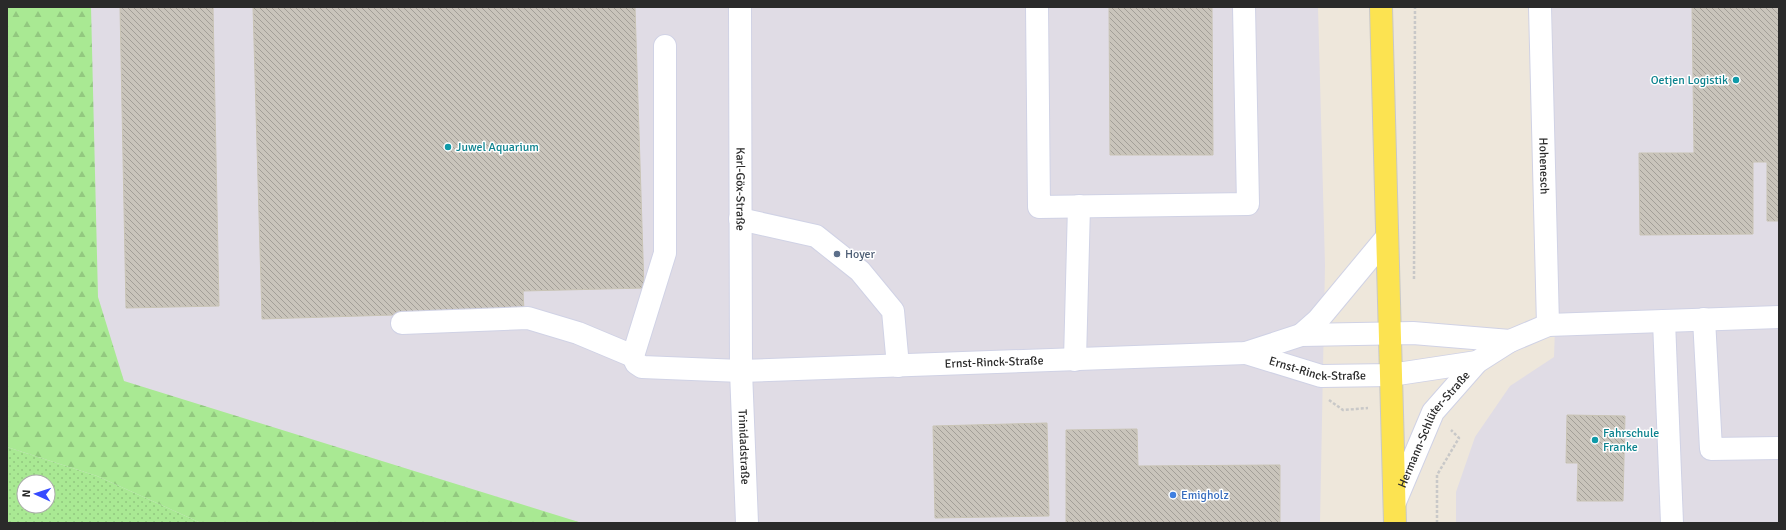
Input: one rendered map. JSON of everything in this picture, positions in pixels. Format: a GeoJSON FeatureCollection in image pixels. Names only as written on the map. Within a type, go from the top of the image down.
{"type":"FeatureCollection","features":[{"type":"Feature","properties":{"kind":"main road"},"geometry":{"type":"LineString","coordinates":[[1381,7],[1395,523]]}},
{"type":"Feature","properties":{"kind":"street","name":"Karl-Göx-Straße"},"geometry":{"type":"LineString","coordinates":[[740,7],[741,371]]}},
{"type":"Feature","properties":{"kind":"street"},"geometry":{"type":"LineString","coordinates":[[1037,7],[1039,207],[1248,204],[1244,7]]}},
{"type":"Feature","properties":{"kind":"street","name":"Hohenesch"},"geometry":{"type":"LineString","coordinates":[[1540,7],[1548,325]]}},
{"type":"Feature","properties":{"kind":"street"},"geometry":{"type":"LineString","coordinates":[[633,356],[665,253],[665,46]]}},
{"type":"Feature","properties":{"kind":"street"},"geometry":{"type":"LineString","coordinates":[[1075,360],[1079,206]]}},
{"type":"Feature","properties":{"kind":"street"},"geometry":{"type":"LineString","coordinates":[[740,219],[816,236],[860,271],[893,311],[898,366]]}},
{"type":"Feature","properties":{"kind":"street","name":"Ernst-Rinck-Straße"},"geometry":{"type":"LineString","coordinates":[[1301,335],[1318,320],[1387,237]]}},
{"type":"Feature","properties":{"kind":"street","name":"Hermann-Schlüter-Straße"},"geometry":{"type":"LineString","coordinates":[[1395,502],[1433,412],[1477,362],[1510,341],[1548,325],[1779,317]]}},
{"type":"Feature","properties":{"kind":"street","name":"Ernst-Rinck-Straße"},"geometry":{"type":"LineString","coordinates":[[402,323],[528,318],[578,333],[633,356],[636,363],[642,366],[741,371],[1246,353],[1301,335],[1390,332]]}},
{"type":"Feature","properties":{"kind":"street"},"geometry":{"type":"LineString","coordinates":[[1704,320],[1711,449],[1779,448]]}},
{"type":"Feature","properties":{"kind":"street"},"geometry":{"type":"LineString","coordinates":[[1664,321],[1672,523]]}},
{"type":"Feature","properties":{"kind":"street","name":"Hermann-Schlüter-Straße"},"geometry":{"type":"LineString","coordinates":[[1390,332],[1413,332],[1510,341]]}},
{"type":"Feature","properties":{"kind":"street","name":"Ernst-Rinck-Straße"},"geometry":{"type":"LineString","coordinates":[[1246,353],[1321,376],[1391,375]]}},
{"type":"Feature","properties":{"kind":"street","name":"Hermann-Schlüter-Straße"},"geometry":{"type":"LineString","coordinates":[[1391,375],[1477,362]]}},
{"type":"Feature","properties":{"kind":"street","name":"Trinidadstraße"},"geometry":{"type":"LineString","coordinates":[[741,371],[747,523]]}},
{"type":"Feature","properties":{"kind":"path"},"geometry":{"type":"LineString","coordinates":[[1414,282],[1415,7]]}},
{"type":"Feature","properties":{"kind":"shaded area"},"geometry":{"type":"Polygon","coordinates":[[[7,7],[1318,7],[1325,265],[1320,523],[7,523],[7,7]]]}},
{"type":"Feature","properties":{"kind":"shaded area"},"geometry":{"type":"Polygon","coordinates":[[[1552,7],[1779,7],[1779,523],[1456,523],[1456,492],[1475,437],[1510,386],[1554,357],[1556,299],[1552,7]]]}},
{"type":"Feature","properties":{"kind":"green space"},"geometry":{"type":"Polygon","coordinates":[[[7,7],[91,7],[98,297],[124,381],[582,523],[201,523],[97,476],[7,447],[7,7]]]}},
{"type":"Feature","properties":{"kind":"green space"},"geometry":{"type":"Polygon","coordinates":[[[7,447],[97,476],[201,523],[7,523],[7,447]]]}},
{"type":"Feature","properties":{"kind":"building"},"geometry":{"type":"Polygon","coordinates":[[[120,7],[213,7],[219,306],[126,308],[120,7]]]}},
{"type":"Feature","properties":{"kind":"building","name":"Juwel Aquarium"},"geometry":{"type":"Polygon","coordinates":[[[253,7],[635,7],[644,288],[523,291],[524,311],[262,319],[253,7]]]}},
{"type":"Feature","properties":{"kind":"building"},"geometry":{"type":"Polygon","coordinates":[[[1109,7],[1212,7],[1213,155],[1110,155],[1109,7]]]}},
{"type":"Feature","properties":{"kind":"building","name":"Oetjen Logistik"},"geometry":{"type":"Polygon","coordinates":[[[1692,7],[1779,7],[1779,221],[1767,221],[1767,162],[1753,162],[1753,234],[1640,235],[1639,153],[1694,153],[1692,7]]]}},
{"type":"Feature","properties":{"kind":"building","name":"Fahrschule Franke"},"geometry":{"type":"Polygon","coordinates":[[[1567,415],[1625,416],[1623,501],[1577,501],[1578,463],[1566,463],[1567,415]]]}},
{"type":"Feature","properties":{"kind":"building"},"geometry":{"type":"Polygon","coordinates":[[[1047,423],[1049,516],[935,518],[933,426],[1047,423]]]}},
{"type":"Feature","properties":{"kind":"building","name":"Emigholz"},"geometry":{"type":"Polygon","coordinates":[[[1137,429],[1138,466],[1280,465],[1280,523],[1066,523],[1066,430],[1137,429]]]}},
{"type":"Feature","properties":{"kind":"place","name":"Oetjen Logistik"},"geometry":{"type":"Point","coordinates":[1736,80]}},
{"type":"Feature","properties":{"kind":"place","name":"Juwel Aquarium"},"geometry":{"type":"Point","coordinates":[448,147]}},
{"type":"Feature","properties":{"kind":"place","name":"Hoyer"},"geometry":{"type":"Point","coordinates":[837,254]}},
{"type":"Feature","properties":{"kind":"place","name":"Fahrschule Franke"},"geometry":{"type":"Point","coordinates":[1595,440]}},
{"type":"Feature","properties":{"kind":"place","name":"Emigholz"},"geometry":{"type":"Point","coordinates":[1173,495]}}]}
